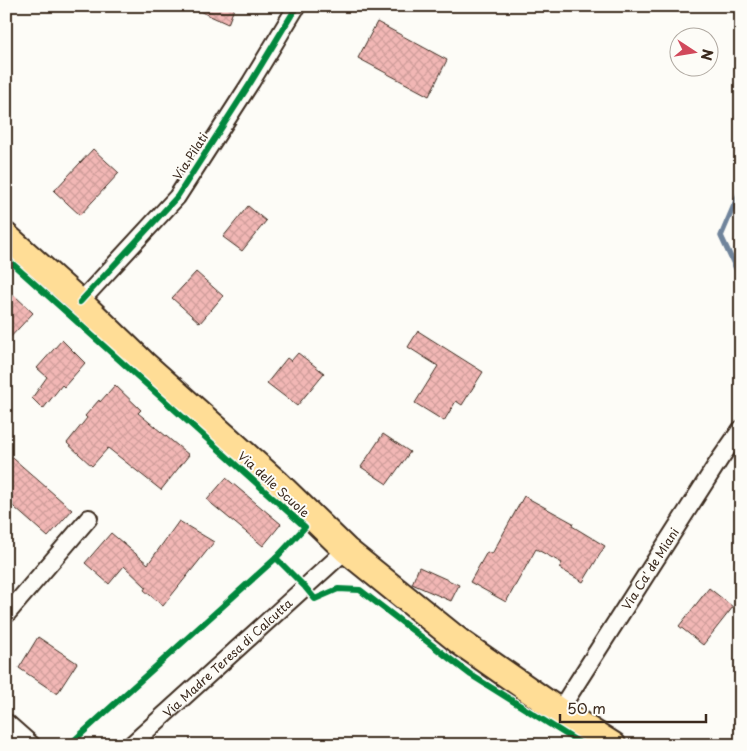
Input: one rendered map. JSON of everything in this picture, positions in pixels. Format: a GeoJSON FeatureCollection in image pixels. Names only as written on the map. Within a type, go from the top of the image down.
{"type":"FeatureCollection","features":[{"type":"Feature","properties":{"kind":"main road","name":"Via delle Scuole"},"geometry":{"type":"LineString","coordinates":[[6,236],[80,302],[143,363],[276,482],[346,550],[460,642],[602,742]]}},
{"type":"Feature","properties":{"kind":"street","name":"Via Pilati"},"geometry":{"type":"LineString","coordinates":[[80,302],[177,196],[251,82],[297,6]]}},
{"type":"Feature","properties":{"kind":"street","name":"Via Ca' de Miani"},"geometry":{"type":"LineString","coordinates":[[559,710],[741,428]]}},
{"type":"Feature","properties":{"kind":"street"},"geometry":{"type":"LineString","coordinates":[[6,615],[89,518]]}},
{"type":"Feature","properties":{"kind":"street","name":"Via Madre Teresa di Calcutta"},"geometry":{"type":"LineString","coordinates":[[131,745],[346,550]]}},
{"type":"Feature","properties":{"kind":"street"},"geometry":{"type":"LineString","coordinates":[[6,722],[32,745]]}},
{"type":"Feature","properties":{"kind":"building"},"geometry":{"type":"Polygon","coordinates":[[[188,6],[235,6],[228,24],[188,6]]]}},
{"type":"Feature","properties":{"kind":"building"},"geometry":{"type":"Polygon","coordinates":[[[377,22],[447,60],[429,96],[358,58],[377,22]]]}},
{"type":"Feature","properties":{"kind":"building"},"geometry":{"type":"Polygon","coordinates":[[[93,149],[119,173],[80,215],[54,191],[93,149]]]}},
{"type":"Feature","properties":{"kind":"building"},"geometry":{"type":"Polygon","coordinates":[[[248,206],[266,221],[242,251],[223,237],[248,206]]]}},
{"type":"Feature","properties":{"kind":"building"},"geometry":{"type":"Polygon","coordinates":[[[196,272],[223,296],[200,323],[172,298],[196,272]]]}},
{"type":"Feature","properties":{"kind":"building"},"geometry":{"type":"Polygon","coordinates":[[[14,295],[33,313],[6,342],[6,303],[14,295]]]}},
{"type":"Feature","properties":{"kind":"building"},"geometry":{"type":"Polygon","coordinates":[[[418,331],[483,372],[462,405],[456,401],[444,421],[415,403],[438,366],[408,347],[418,331]]]}},
{"type":"Feature","properties":{"kind":"building"},"geometry":{"type":"Polygon","coordinates":[[[62,340],[85,363],[64,387],[62,385],[43,409],[32,398],[47,377],[37,368],[62,340]]]}},
{"type":"Feature","properties":{"kind":"building"},"geometry":{"type":"Polygon","coordinates":[[[298,353],[324,373],[297,406],[267,383],[287,358],[291,361],[298,353]]]}},
{"type":"Feature","properties":{"kind":"building"},"geometry":{"type":"Polygon","coordinates":[[[115,385],[141,410],[138,413],[189,455],[161,490],[108,448],[92,466],[67,443],[87,418],[85,416],[115,385]]]}},
{"type":"Feature","properties":{"kind":"building"},"geometry":{"type":"Polygon","coordinates":[[[383,434],[410,452],[387,484],[361,467],[383,434]]]}},
{"type":"Feature","properties":{"kind":"building"},"geometry":{"type":"Polygon","coordinates":[[[6,452],[72,510],[48,537],[6,500],[6,452]]]}},
{"type":"Feature","properties":{"kind":"building"},"geometry":{"type":"Polygon","coordinates":[[[226,478],[281,524],[263,546],[207,500],[226,478]]]}},
{"type":"Feature","properties":{"kind":"building"},"geometry":{"type":"Polygon","coordinates":[[[524,496],[573,523],[572,526],[605,546],[583,582],[559,568],[562,563],[536,549],[506,602],[470,582],[487,552],[492,554],[524,496]]]}},
{"type":"Feature","properties":{"kind":"building"},"geometry":{"type":"Polygon","coordinates":[[[179,521],[214,542],[163,606],[144,590],[146,587],[124,566],[109,584],[85,563],[111,533],[148,564],[179,521]]]}},
{"type":"Feature","properties":{"kind":"building"},"geometry":{"type":"Polygon","coordinates":[[[419,567],[459,585],[451,601],[412,584],[419,567]]]}},
{"type":"Feature","properties":{"kind":"building"},"geometry":{"type":"Polygon","coordinates":[[[709,588],[733,607],[703,645],[679,626],[709,588]]]}},
{"type":"Feature","properties":{"kind":"building"},"geometry":{"type":"Polygon","coordinates":[[[38,637],[77,663],[57,694],[19,668],[38,637]]]}},
{"type":"Feature","properties":{"kind":"waterway"},"geometry":{"type":"LineString","coordinates":[[741,189],[721,236],[741,279]]}},
{"type":"Feature","properties":{"kind":"cycle path"},"geometry":{"type":"LineString","coordinates":[[80,302],[177,197],[297,6]]}},
{"type":"Feature","properties":{"kind":"cycle path"},"geometry":{"type":"LineString","coordinates":[[6,258],[305,527],[276,558],[69,745]]}},
{"type":"Feature","properties":{"kind":"cycle path"},"geometry":{"type":"LineString","coordinates":[[276,558],[315,599],[338,589],[360,590],[471,675],[583,745]]}}]}
